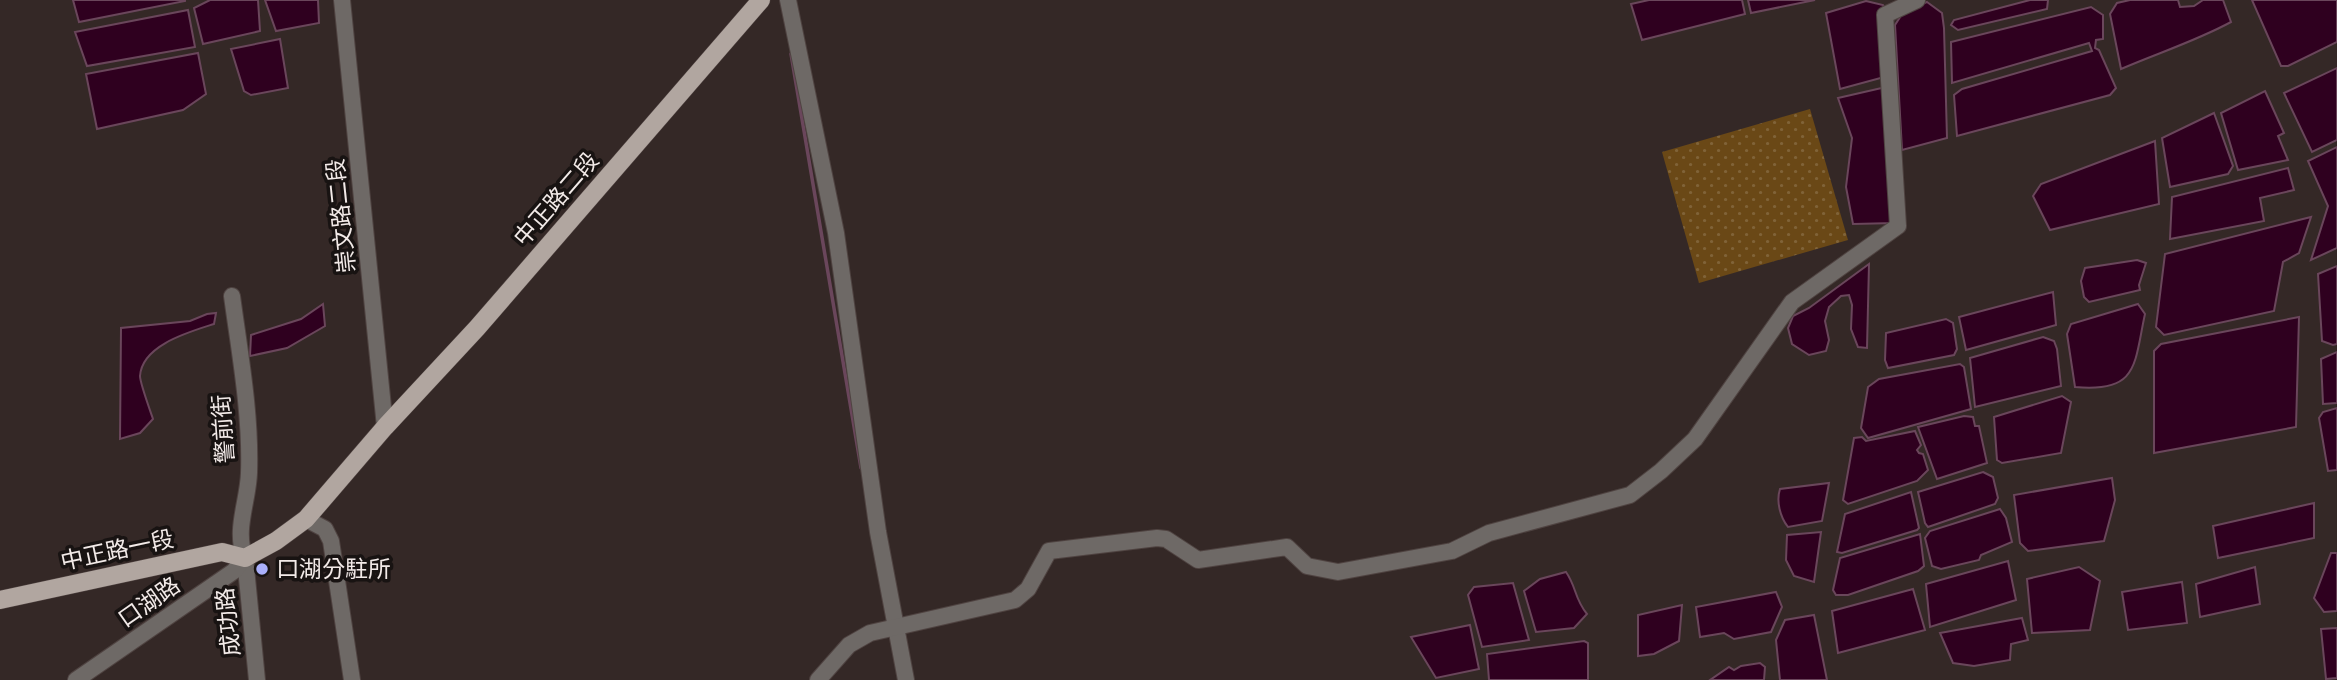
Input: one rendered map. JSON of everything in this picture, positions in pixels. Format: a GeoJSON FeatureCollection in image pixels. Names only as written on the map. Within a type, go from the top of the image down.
{"type":"FeatureCollection","features":[{"type":"Feature","properties":{"kind":"main road","name":"中正路二段"},"geometry":{"type":"LineString","coordinates":[[245,558],[276,541],[306,519],[761,0]]}},
{"type":"Feature","properties":{"kind":"main road","name":"中正路一段"},"geometry":{"type":"LineString","coordinates":[[0,600],[222,552],[245,558]]}},
{"type":"Feature","properties":{"kind":"street","name":"崇文路二段"},"geometry":{"type":"LineString","coordinates":[[342,0],[385,427]]}},
{"type":"Feature","properties":{"kind":"street"},"geometry":{"type":"LineString","coordinates":[[788,0],[836,233],[892,628],[906,680]]}},
{"type":"Feature","properties":{"kind":"street"},"geometry":{"type":"LineString","coordinates":[[818,680],[849,645],[870,633],[1015,600],[1028,589],[1049,551],[1157,538],[1166,539],[1199,559],[1287,547],[1307,566],[1338,572],[1452,551],[1489,533],[1630,495],[1695,439],[1792,302],[1898,226],[1885,15],[1917,0]]}},
{"type":"Feature","properties":{"kind":"street","name":"警前街"},"geometry":{"type":"LineString","coordinates":[[232,296],[248,426],[249,476],[240,529],[241,549],[245,558]]}},
{"type":"Feature","properties":{"kind":"street"},"geometry":{"type":"LineString","coordinates":[[306,519],[325,529],[331,541],[352,680]]}},
{"type":"Feature","properties":{"kind":"street","name":"口湖路"},"geometry":{"type":"LineString","coordinates":[[76,680],[234,571],[245,558]]}},
{"type":"Feature","properties":{"kind":"street","name":"成功路"},"geometry":{"type":"LineString","coordinates":[[245,558],[257,680]]}},
{"type":"Feature","properties":{"kind":"shaded area"},"geometry":{"type":"Polygon","coordinates":[[[73,0],[185,0],[185,1],[79,22],[73,0]]]}},
{"type":"Feature","properties":{"kind":"shaded area"},"geometry":{"type":"Polygon","coordinates":[[[210,0],[258,0],[260,31],[203,44],[194,8],[210,0]]]}},
{"type":"Feature","properties":{"kind":"shaded area"},"geometry":{"type":"Polygon","coordinates":[[[265,0],[318,0],[319,23],[276,31],[265,0]]]}},
{"type":"Feature","properties":{"kind":"shaded area"},"geometry":{"type":"Polygon","coordinates":[[[1649,0],[1742,0],[1745,14],[1642,40],[1631,4],[1649,0]]]}},
{"type":"Feature","properties":{"kind":"shaded area"},"geometry":{"type":"Polygon","coordinates":[[[1748,0],[1815,0],[1751,13],[1748,0]]]}},
{"type":"Feature","properties":{"kind":"shaded area"},"geometry":{"type":"Polygon","coordinates":[[[2030,0],[2048,0],[2047,9],[1958,30],[1951,25],[1954,20],[2030,0]]]}},
{"type":"Feature","properties":{"kind":"shaded area"},"geometry":{"type":"Polygon","coordinates":[[[2130,0],[2178,0],[2180,7],[2194,6],[2203,0],[2223,0],[2231,22],[2121,69],[2110,14],[2117,3],[2130,0]]]}},
{"type":"Feature","properties":{"kind":"shaded area"},"geometry":{"type":"Polygon","coordinates":[[[2252,0],[2337,0],[2337,42],[2288,66],[2281,66],[2252,0]]]}},
{"type":"Feature","properties":{"kind":"shaded area"},"geometry":{"type":"Polygon","coordinates":[[[1866,1],[1883,5],[1886,14],[1888,76],[1840,89],[1826,13],[1866,1]]]}},
{"type":"Feature","properties":{"kind":"shaded area"},"geometry":{"type":"Polygon","coordinates":[[[1927,2],[1942,13],[1947,138],[1902,150],[1895,25],[1904,11],[1927,2]]]}},
{"type":"Feature","properties":{"kind":"shaded area"},"geometry":{"type":"Polygon","coordinates":[[[2091,7],[2103,15],[2103,39],[2096,40],[2095,48],[2099,50],[2116,88],[2110,95],[1957,136],[1954,95],[1962,89],[2092,51],[2089,43],[1952,83],[1951,42],[2091,7]]]}},
{"type":"Feature","properties":{"kind":"shaded area"},"geometry":{"type":"Polygon","coordinates":[[[188,10],[195,47],[87,66],[75,32],[188,10]]]}},
{"type":"Feature","properties":{"kind":"shaded area"},"geometry":{"type":"Polygon","coordinates":[[[280,39],[288,88],[251,95],[244,91],[231,49],[280,39]]]}},
{"type":"Feature","properties":{"kind":"shaded area"},"geometry":{"type":"Polygon","coordinates":[[[198,53],[206,94],[183,110],[97,129],[86,74],[198,53]]]}},
{"type":"Feature","properties":{"kind":"shaded area"},"geometry":{"type":"Polygon","coordinates":[[[2337,68],[2337,140],[2312,152],[2284,93],[2337,68]]]}},
{"type":"Feature","properties":{"kind":"shaded area"},"geometry":{"type":"Polygon","coordinates":[[[1886,87],[1895,223],[1853,224],[1846,187],[1852,138],[1838,98],[1886,87]]]}},
{"type":"Feature","properties":{"kind":"shaded area"},"geometry":{"type":"Polygon","coordinates":[[[2265,91],[2284,133],[2278,136],[2288,160],[2238,170],[2221,113],[2265,91]]]}},
{"type":"Feature","properties":{"kind":"shaded area"},"geometry":{"type":"Polygon","coordinates":[[[1810,109],[1848,240],[1699,283],[1662,152],[1810,109]]]}},
{"type":"Feature","properties":{"kind":"shaded area"},"geometry":{"type":"Polygon","coordinates":[[[2214,113],[2233,166],[2228,174],[2170,187],[2162,138],[2214,113]]]}},
{"type":"Feature","properties":{"kind":"shaded area"},"geometry":{"type":"Polygon","coordinates":[[[2155,141],[2159,204],[2050,230],[2033,196],[2041,184],[2155,141]]]}},
{"type":"Feature","properties":{"kind":"shaded area"},"geometry":{"type":"Polygon","coordinates":[[[2337,147],[2337,248],[2311,260],[2328,206],[2308,161],[2337,147]]]}},
{"type":"Feature","properties":{"kind":"shaded area"},"geometry":{"type":"Polygon","coordinates":[[[2288,168],[2294,190],[2260,198],[2264,221],[2170,239],[2172,197],[2288,168]]]}},
{"type":"Feature","properties":{"kind":"shaded area"},"geometry":{"type":"Polygon","coordinates":[[[2311,217],[2299,253],[2283,262],[2274,311],[2164,335],[2156,327],[2165,254],[2311,217]]]}},
{"type":"Feature","properties":{"kind":"shaded area"},"geometry":{"type":"Polygon","coordinates":[[[2137,260],[2146,263],[2140,290],[2089,302],[2084,297],[2081,281],[2085,268],[2137,260]]]}},
{"type":"Feature","properties":{"kind":"shaded area"},"geometry":{"type":"Polygon","coordinates":[[[1869,264],[1867,348],[1858,347],[1851,329],[1852,305],[1849,295],[1841,296],[1829,307],[1825,321],[1829,340],[1826,351],[1809,355],[1792,344],[1788,328],[1793,316],[1809,308],[1869,264]]]}},
{"type":"Feature","properties":{"kind":"shaded area"},"geometry":{"type":"Polygon","coordinates":[[[2337,266],[2337,344],[2333,345],[2322,341],[2318,274],[2337,266]]]}},
{"type":"Feature","properties":{"kind":"shaded area"},"geometry":{"type":"Polygon","coordinates":[[[2053,292],[2056,325],[1966,350],[1959,317],[2053,292]]]}},
{"type":"Feature","properties":{"kind":"shaded area"},"geometry":{"type":"Polygon","coordinates":[[[323,304],[325,326],[287,348],[250,356],[251,335],[301,319],[323,304]]]}},
{"type":"Feature","properties":{"kind":"shaded area"},"geometry":{"type":"Polygon","coordinates":[[[2138,304],[2145,314],[2130,372],[2111,385],[2096,388],[2075,387],[2067,334],[2071,324],[2138,304]]]}},
{"type":"Feature","properties":{"kind":"shaded area"},"geometry":{"type":"Polygon","coordinates":[[[216,313],[214,324],[168,341],[149,356],[140,376],[153,419],[140,433],[120,439],[121,328],[190,321],[216,313]]]}},
{"type":"Feature","properties":{"kind":"shaded area"},"geometry":{"type":"Polygon","coordinates":[[[2299,317],[2296,427],[2154,453],[2154,351],[2161,344],[2299,317]]]}},
{"type":"Feature","properties":{"kind":"shaded area"},"geometry":{"type":"Polygon","coordinates":[[[1946,319],[1953,323],[1957,349],[1954,355],[1888,368],[1885,360],[1886,333],[1946,319]]]}},
{"type":"Feature","properties":{"kind":"shaded area"},"geometry":{"type":"Polygon","coordinates":[[[2043,337],[2054,341],[2057,349],[2061,386],[1975,407],[1970,358],[2043,337]]]}},
{"type":"Feature","properties":{"kind":"shaded area"},"geometry":{"type":"Polygon","coordinates":[[[2337,352],[2337,403],[2323,404],[2321,359],[2337,352]]]}},
{"type":"Feature","properties":{"kind":"shaded area"},"geometry":{"type":"Polygon","coordinates":[[[1960,364],[1964,367],[1971,409],[1868,438],[1861,428],[1868,387],[1879,379],[1960,364]]]}},
{"type":"Feature","properties":{"kind":"shaded area"},"geometry":{"type":"Polygon","coordinates":[[[2062,396],[2071,402],[2061,453],[2002,463],[1997,460],[1994,417],[2062,396]]]}},
{"type":"Feature","properties":{"kind":"shaded area"},"geometry":{"type":"Polygon","coordinates":[[[2337,408],[2337,470],[2328,471],[2319,418],[2323,412],[2337,408]]]}},
{"type":"Feature","properties":{"kind":"shaded area"},"geometry":{"type":"Polygon","coordinates":[[[1964,416],[1973,417],[1975,426],[1979,426],[1987,463],[1937,479],[1918,427],[1964,416]]]}},
{"type":"Feature","properties":{"kind":"shaded area"},"geometry":{"type":"Polygon","coordinates":[[[1915,431],[1921,445],[1917,450],[1923,454],[1928,470],[1917,481],[1848,504],[1843,500],[1854,438],[1862,437],[1866,441],[1915,431]]]}},
{"type":"Feature","properties":{"kind":"shaded area"},"geometry":{"type":"Polygon","coordinates":[[[1983,472],[1993,477],[1998,498],[1995,504],[1928,527],[1918,492],[1983,472]]]}},
{"type":"Feature","properties":{"kind":"shaded area"},"geometry":{"type":"Polygon","coordinates":[[[2112,478],[2115,500],[2104,541],[2028,551],[2020,543],[2014,495],[2112,478]]]}},
{"type":"Feature","properties":{"kind":"shaded area"},"geometry":{"type":"Polygon","coordinates":[[[1829,483],[1822,521],[1788,527],[1780,509],[1780,489],[1829,483]]]}},
{"type":"Feature","properties":{"kind":"shaded area"},"geometry":{"type":"Polygon","coordinates":[[[1911,492],[1919,528],[1917,530],[1842,553],[1837,552],[1845,514],[1911,492]]]}},
{"type":"Feature","properties":{"kind":"shaded area"},"geometry":{"type":"Polygon","coordinates":[[[2314,503],[2314,538],[2218,558],[2213,526],[2314,503]]]}},
{"type":"Feature","properties":{"kind":"shaded area"},"geometry":{"type":"Polygon","coordinates":[[[2000,509],[2006,518],[2012,542],[1981,555],[1979,560],[1941,569],[1932,566],[1925,538],[1930,531],[2000,509]]]}},
{"type":"Feature","properties":{"kind":"shaded area"},"geometry":{"type":"Polygon","coordinates":[[[1821,532],[1814,582],[1794,576],[1786,560],[1787,535],[1821,532]]]}},
{"type":"Feature","properties":{"kind":"shaded area"},"geometry":{"type":"Polygon","coordinates":[[[1920,534],[1924,566],[1918,571],[1848,595],[1836,595],[1833,590],[1840,558],[1920,534]]]}},
{"type":"Feature","properties":{"kind":"shaded area"},"geometry":{"type":"Polygon","coordinates":[[[2331,553],[2337,553],[2337,611],[2324,612],[2314,598],[2331,553]]]}},
{"type":"Feature","properties":{"kind":"shaded area"},"geometry":{"type":"Polygon","coordinates":[[[2008,561],[2016,600],[1930,627],[1926,584],[2008,561]]]}},
{"type":"Feature","properties":{"kind":"shaded area"},"geometry":{"type":"Polygon","coordinates":[[[2079,567],[2100,581],[2090,630],[2032,633],[2027,579],[2079,567]]]}},
{"type":"Feature","properties":{"kind":"shaded area"},"geometry":{"type":"Polygon","coordinates":[[[2255,567],[2260,604],[2200,617],[2196,584],[2255,567]]]}},
{"type":"Feature","properties":{"kind":"shaded area"},"geometry":{"type":"Polygon","coordinates":[[[1566,572],[1587,614],[1574,628],[1536,632],[1524,591],[1540,579],[1566,572]]]}},
{"type":"Feature","properties":{"kind":"shaded area"},"geometry":{"type":"Polygon","coordinates":[[[2182,582],[2187,623],[2128,630],[2122,592],[2182,582]]]}},
{"type":"Feature","properties":{"kind":"shaded area"},"geometry":{"type":"Polygon","coordinates":[[[1513,583],[1529,640],[1482,647],[1468,595],[1474,587],[1513,583]]]}},
{"type":"Feature","properties":{"kind":"shaded area"},"geometry":{"type":"Polygon","coordinates":[[[1913,589],[1925,630],[1838,653],[1832,611],[1913,589]]]}},
{"type":"Feature","properties":{"kind":"shaded area"},"geometry":{"type":"Polygon","coordinates":[[[1776,592],[1782,607],[1771,632],[1734,639],[1724,633],[1700,637],[1696,607],[1776,592]]]}},
{"type":"Feature","properties":{"kind":"shaded area"},"geometry":{"type":"Polygon","coordinates":[[[1682,605],[1679,641],[1654,654],[1638,656],[1638,615],[1682,605]]]}},
{"type":"Feature","properties":{"kind":"shaded area"},"geometry":{"type":"Polygon","coordinates":[[[1814,615],[1827,680],[1780,680],[1776,640],[1785,620],[1814,615]]]}},
{"type":"Feature","properties":{"kind":"shaded area"},"geometry":{"type":"Polygon","coordinates":[[[2022,618],[2028,640],[2011,644],[2010,660],[1974,666],[1953,663],[1940,633],[2022,618]]]}},
{"type":"Feature","properties":{"kind":"shaded area"},"geometry":{"type":"Polygon","coordinates":[[[1470,625],[1479,669],[1436,678],[1411,637],[1470,625]]]}},
{"type":"Feature","properties":{"kind":"shaded area"},"geometry":{"type":"Polygon","coordinates":[[[2337,628],[2337,678],[2326,679],[2321,629],[2337,628]]]}},
{"type":"Feature","properties":{"kind":"shaded area"},"geometry":{"type":"Polygon","coordinates":[[[1584,641],[1588,643],[1588,680],[1489,680],[1487,654],[1584,641]]]}},
{"type":"Feature","properties":{"kind":"shaded area"},"geometry":{"type":"Polygon","coordinates":[[[1760,663],[1765,667],[1764,680],[1710,680],[1729,667],[1734,670],[1760,663]]]}},
{"type":"Feature","properties":{"kind":"waterway"},"geometry":{"type":"LineString","coordinates":[[791,54],[861,468]]}},
{"type":"Feature","properties":{"kind":"place","name":"口湖分駐所"},"geometry":{"type":"Point","coordinates":[262,569]}}]}
